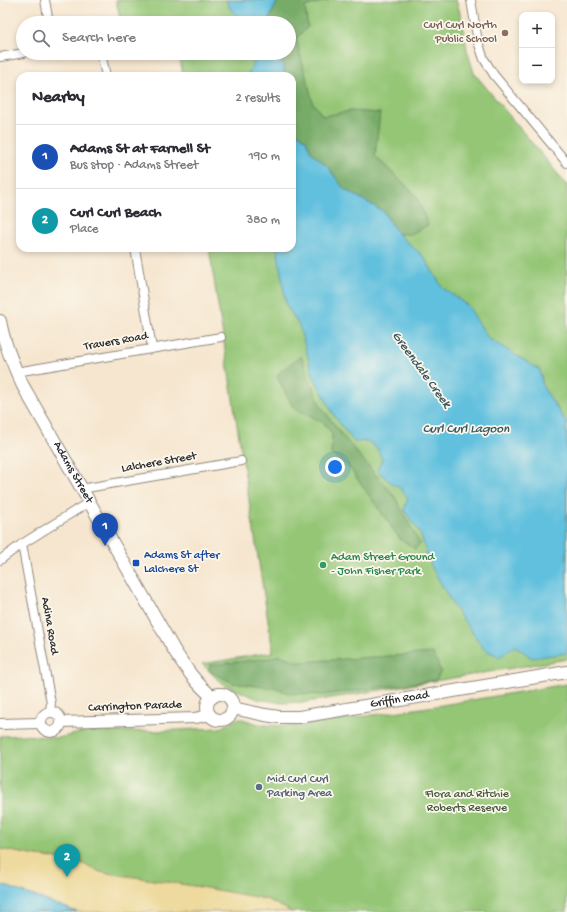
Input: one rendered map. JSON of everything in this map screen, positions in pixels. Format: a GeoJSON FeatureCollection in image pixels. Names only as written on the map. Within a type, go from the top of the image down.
{"type":"FeatureCollection","features":[{"type":"Feature","properties":{"kind":"main road","name":"Adams Street"},"geometry":{"type":"LineString","coordinates":[[0,321],[8,353],[23,386],[174,650],[197,681],[213,697]]}},
{"type":"Feature","properties":{"kind":"main road","name":"Griffin Road"},"geometry":{"type":"LineString","coordinates":[[233,708],[279,717],[299,716],[567,672]]}},
{"type":"Feature","properties":{"kind":"main road"},"geometry":{"type":"LineString","coordinates":[[217,695],[225,696],[231,701],[233,708],[232,713],[221,720],[213,718],[207,707],[213,697],[217,695]]}},
{"type":"Feature","properties":{"kind":"street"},"geometry":{"type":"LineString","coordinates":[[44,0],[47,16]]}},
{"type":"Feature","properties":{"kind":"street"},"geometry":{"type":"LineString","coordinates":[[471,0],[478,42],[484,59],[494,75],[567,163]]}},
{"type":"Feature","properties":{"kind":"street"},"geometry":{"type":"LineString","coordinates":[[0,57],[16,54]]}},
{"type":"Feature","properties":{"kind":"street"},"geometry":{"type":"LineString","coordinates":[[103,60],[105,72]]}},
{"type":"Feature","properties":{"kind":"street"},"geometry":{"type":"LineString","coordinates":[[136,252],[152,348]]}},
{"type":"Feature","properties":{"kind":"street","name":"Travers Road"},"geometry":{"type":"LineString","coordinates":[[16,372],[221,336]]}},
{"type":"Feature","properties":{"kind":"street","name":"Lalchere Street"},"geometry":{"type":"LineString","coordinates":[[81,488],[241,461]]}},
{"type":"Feature","properties":{"kind":"street"},"geometry":{"type":"LineString","coordinates":[[0,560],[22,544],[89,502]]}},
{"type":"Feature","properties":{"kind":"street","name":"Adina Road"},"geometry":{"type":"LineString","coordinates":[[22,544],[50,703],[50,712]]}},
{"type":"Feature","properties":{"kind":"street"},"geometry":{"type":"LineString","coordinates":[[50,712],[57,714],[61,719],[61,722],[59,729],[53,732],[46,732],[40,723],[42,716],[50,712]]}},
{"type":"Feature","properties":{"kind":"street","name":"Carrington Parade"},"geometry":{"type":"LineString","coordinates":[[61,722],[195,718],[210,715]]}},
{"type":"Feature","properties":{"kind":"street"},"geometry":{"type":"LineString","coordinates":[[0,724],[40,723]]}},
{"type":"Feature","properties":{"kind":"green space"},"geometry":{"type":"Polygon","coordinates":[[[116,0],[456,0],[462,19],[467,50],[474,73],[567,185],[567,659],[332,698],[306,702],[282,703],[258,699],[221,683],[202,664],[273,652],[210,252],[296,252],[296,72],[182,72],[180,60],[296,60],[296,16],[119,16],[116,0]]]}},
{"type":"Feature","properties":{"kind":"green space"},"geometry":{"type":"Polygon","coordinates":[[[278,0],[329,0],[305,7],[308,27],[296,38],[296,16],[270,16],[278,0]]]}},
{"type":"Feature","properties":{"kind":"green space"},"geometry":{"type":"Polygon","coordinates":[[[296,38],[313,103],[323,116],[351,111],[380,113],[375,156],[416,195],[428,225],[411,234],[398,234],[383,211],[344,189],[327,166],[311,152],[306,140],[296,132],[296,72],[284,72],[281,60],[296,60],[296,38]]]}},
{"type":"Feature","properties":{"kind":"green space"},"geometry":{"type":"Polygon","coordinates":[[[301,356],[320,405],[342,435],[395,497],[420,544],[415,549],[400,539],[349,467],[331,454],[332,434],[324,423],[293,407],[277,377],[281,371],[301,356]]]}},
{"type":"Feature","properties":{"kind":"green space"},"geometry":{"type":"Polygon","coordinates":[[[433,653],[441,671],[436,680],[323,695],[287,693],[279,689],[233,683],[209,671],[210,665],[270,658],[280,655],[299,662],[433,653]]]}},
{"type":"Feature","properties":{"kind":"green space","name":"Flora and Ritchie Roberts Reserve"},"geometry":{"type":"Polygon","coordinates":[[[567,684],[567,912],[292,912],[266,899],[200,887],[100,872],[77,861],[36,856],[0,849],[0,736],[23,735],[58,738],[84,732],[220,728],[239,718],[262,725],[298,726],[442,705],[567,684]]]}},
{"type":"Feature","properties":{"kind":"sand"},"geometry":{"type":"Polygon","coordinates":[[[0,849],[36,856],[77,861],[100,872],[200,887],[266,899],[292,912],[0,912],[0,849]]]}},
{"type":"Feature","properties":{"kind":"water"},"geometry":{"type":"Polygon","coordinates":[[[226,0],[278,0],[270,16],[237,16],[231,10],[226,0]]]}},
{"type":"Feature","properties":{"kind":"water"},"geometry":{"type":"Polygon","coordinates":[[[255,60],[281,60],[284,72],[249,72],[255,60]]]}},
{"type":"Feature","properties":{"kind":"water","name":"Curl Curl Lagoon"},"geometry":{"type":"Polygon","coordinates":[[[296,132],[306,140],[311,152],[327,166],[344,189],[383,211],[398,234],[424,257],[442,287],[468,306],[488,338],[540,370],[543,387],[567,422],[567,653],[532,658],[515,646],[500,657],[484,649],[454,607],[431,566],[420,533],[404,510],[408,498],[400,488],[391,483],[377,470],[382,459],[377,448],[367,441],[354,442],[335,417],[313,375],[299,325],[286,305],[278,252],[296,252],[296,132]]]}},
{"type":"Feature","properties":{"kind":"water"},"geometry":{"type":"Polygon","coordinates":[[[0,884],[67,908],[77,912],[0,912],[0,884]]]}},
{"type":"Feature","properties":{"kind":"place","name":"Curl Curl North Public School"},"geometry":{"type":"Point","coordinates":[505,33]}},
{"type":"Feature","properties":{"kind":"place","name":"Adams St at Farnell St"},"geometry":{"type":"Point","coordinates":[105,546]}},
{"type":"Feature","properties":{"kind":"place","name":"Adams St after Lalchere St"},"geometry":{"type":"Point","coordinates":[136,563]}},
{"type":"Feature","properties":{"kind":"place","name":"Adam Street Ground - John Fisher Park"},"geometry":{"type":"Point","coordinates":[323,565]}},
{"type":"Feature","properties":{"kind":"place","name":"Mid Curl Curl Parking Area"},"geometry":{"type":"Point","coordinates":[259,787]}},
{"type":"Feature","properties":{"kind":"place","name":"Curl Curl Beach"},"geometry":{"type":"Point","coordinates":[67,877]}},
{"type":"Feature","properties":{"kind":"water label","name":"Greendale Creek"},"geometry":{"type":"Point","coordinates":[421,370]}}]}
